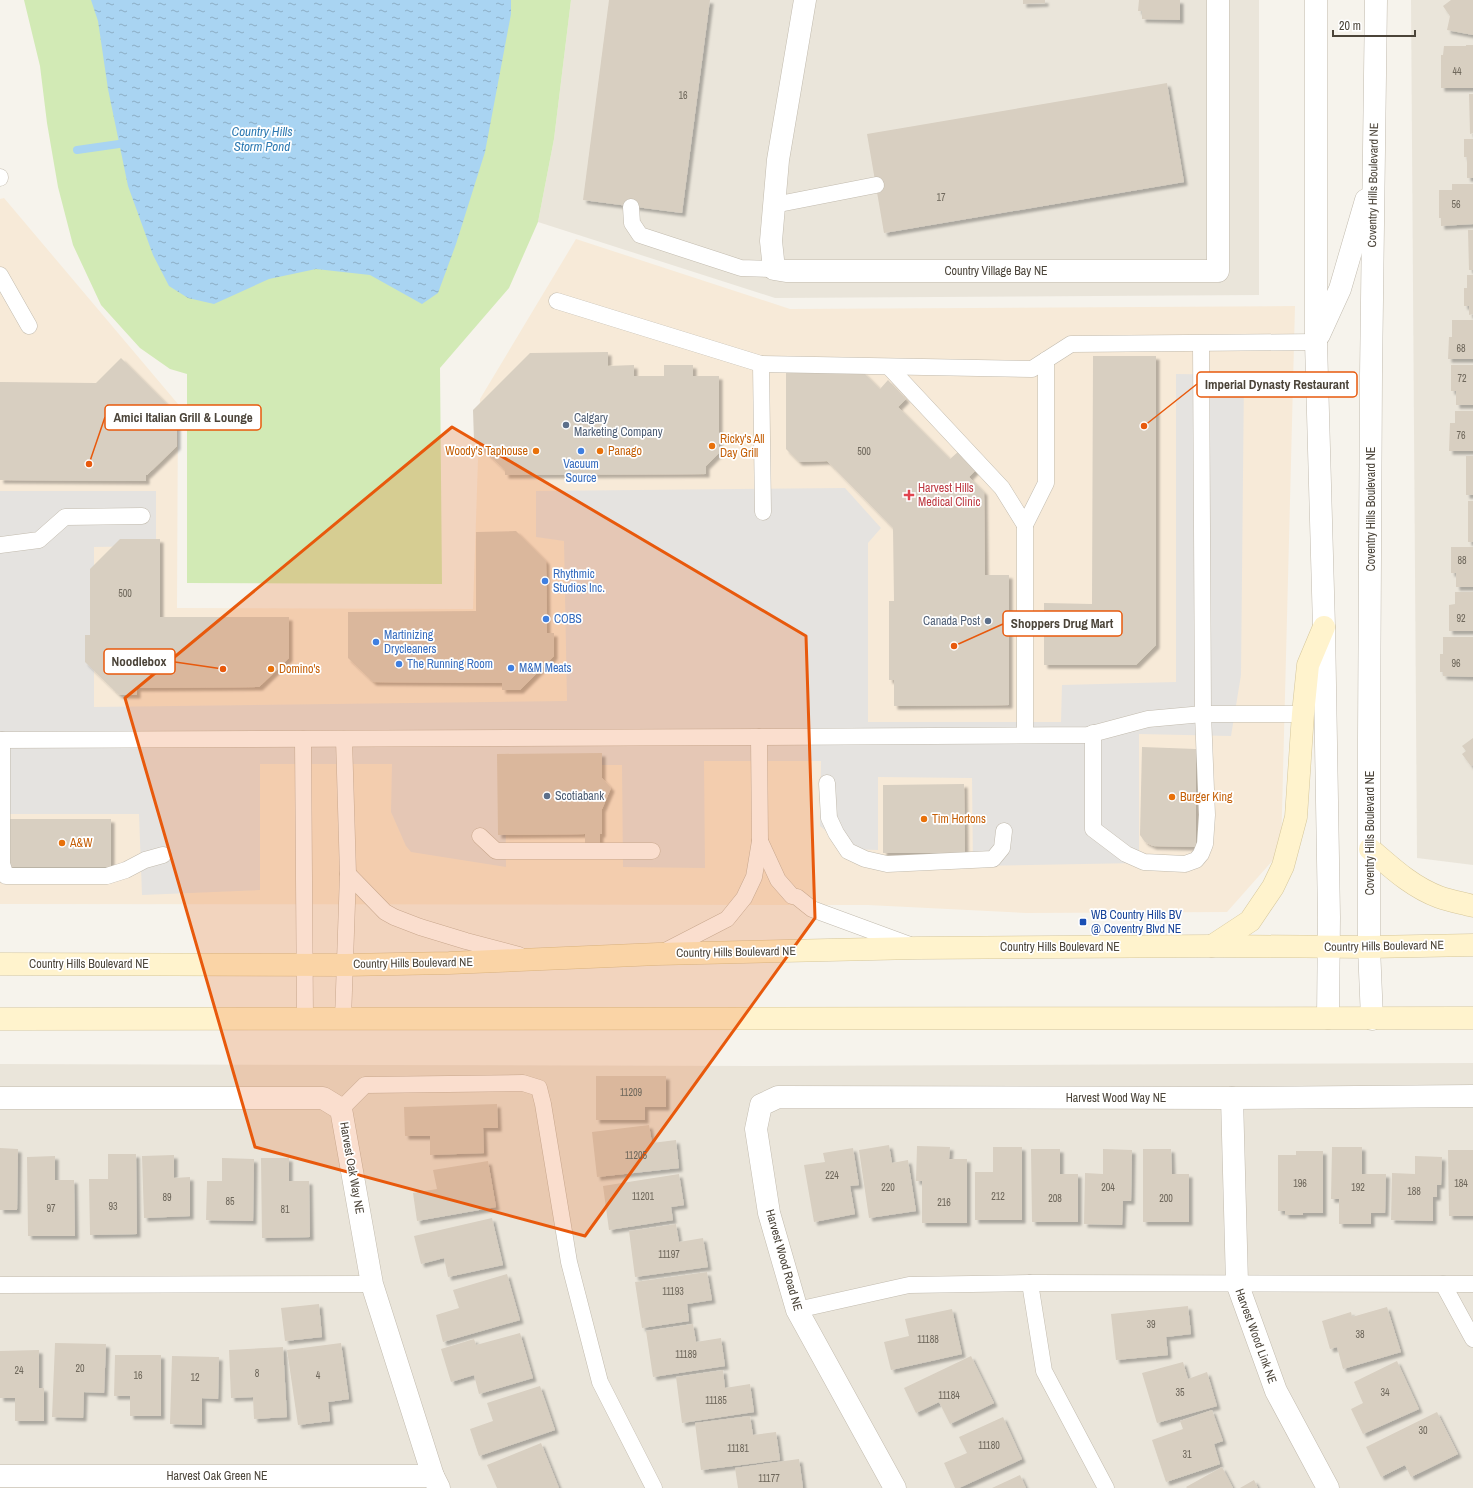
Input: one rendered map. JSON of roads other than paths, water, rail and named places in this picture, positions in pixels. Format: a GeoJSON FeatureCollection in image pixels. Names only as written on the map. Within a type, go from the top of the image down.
{"type":"FeatureCollection","features":[{"type":"Feature","properties":{"kind":"main road"},"geometry":{"type":"LineString","coordinates":[[1212,946],[1250,921],[1274,887],[1283,866],[1296,817],[1308,664],[1324,627]]}},
{"type":"Feature","properties":{"kind":"main road"},"geometry":{"type":"LineString","coordinates":[[1370,849],[1401,876],[1417,887],[1440,898],[1473,906]]}},
{"type":"Feature","properties":{"kind":"main road","name":"Country Hills Boulevard NE"},"geometry":{"type":"LineString","coordinates":[[0,964],[344,965],[536,960],[658,954],[917,948],[1212,946],[1369,947],[1473,945]]}},
{"type":"Feature","properties":{"kind":"main road"},"geometry":{"type":"LineString","coordinates":[[0,1019],[1473,1018]]}},
{"type":"Feature","properties":{"kind":"street"},"geometry":{"type":"LineString","coordinates":[[774,269],[771,241],[778,160],[805,0]]}},
{"type":"Feature","properties":{"kind":"street","name":"Country Village Bay NE"},"geometry":{"type":"LineString","coordinates":[[774,269],[786,271],[1218,271],[1218,0]]}},
{"type":"Feature","properties":{"kind":"street"},"geometry":{"type":"LineString","coordinates":[[1316,0],[1316,342],[1320,538],[1324,627],[1328,1018]]}},
{"type":"Feature","properties":{"kind":"street","name":"Coventry Hills Boulevard NE"},"geometry":{"type":"LineString","coordinates":[[1372,1019],[1369,947],[1369,739],[1371,399],[1376,0]]}},
{"type":"Feature","properties":{"kind":"street"},"geometry":{"type":"LineString","coordinates":[[1316,342],[1340,289],[1374,174]]}},
{"type":"Feature","properties":{"kind":"street","name":"Harvest Wood Way NE"},"geometry":{"type":"LineString","coordinates":[[761,1105],[778,1097],[1232,1098],[1473,1096]]}},
{"type":"Feature","properties":{"kind":"street","name":"Harvest Oak Way NE"},"geometry":{"type":"LineString","coordinates":[[0,1098],[323,1098],[341,1109],[372,1284],[436,1482]]}},
{"type":"Feature","properties":{"kind":"street","name":"Harvest Wood Link NE"},"geometry":{"type":"LineString","coordinates":[[1232,1098],[1237,1283],[1276,1391],[1328,1488]]}},
{"type":"Feature","properties":{"kind":"street","name":"Harvest Wood Road NE"},"geometry":{"type":"LineString","coordinates":[[761,1105],[756,1129],[769,1213],[797,1310],[895,1488]]}},
{"type":"Feature","properties":{"kind":"street","name":"Harvest Oak Green NE"},"geometry":{"type":"LineString","coordinates":[[0,1476],[436,1482]]}},
{"type":"Feature","properties":{"kind":"lane"},"geometry":{"type":"LineString","coordinates":[[774,206],[876,185]]}},
{"type":"Feature","properties":{"kind":"lane"},"geometry":{"type":"LineString","coordinates":[[631,207],[632,223],[640,235],[741,268],[774,269]]}},
{"type":"Feature","properties":{"kind":"lane"},"geometry":{"type":"LineString","coordinates":[[0,275],[29,326]]}},
{"type":"Feature","properties":{"kind":"lane"},"geometry":{"type":"LineString","coordinates":[[558,301],[761,364],[1032,370],[1071,344],[1316,342]]}},
{"type":"Feature","properties":{"kind":"lane"},"geometry":{"type":"LineString","coordinates":[[1093,733],[1093,830],[1126,854],[1144,862],[1185,864],[1196,860],[1201,854],[1205,844],[1207,823],[1204,714],[1201,344]]}},
{"type":"Feature","properties":{"kind":"lane"},"geometry":{"type":"LineString","coordinates":[[1025,735],[1025,525],[1046,483],[1046,360]]}},
{"type":"Feature","properties":{"kind":"lane"},"geometry":{"type":"LineString","coordinates":[[761,364],[763,512]]}},
{"type":"Feature","properties":{"kind":"lane"},"geometry":{"type":"LineString","coordinates":[[889,367],[1002,488],[1025,525]]}},
{"type":"Feature","properties":{"kind":"lane"},"geometry":{"type":"LineString","coordinates":[[0,545],[39,540],[65,517],[142,516]]}},
{"type":"Feature","properties":{"kind":"lane"},"geometry":{"type":"LineString","coordinates":[[163,855],[145,860],[126,870],[107,876],[6,876],[2,864],[1,740],[1088,735],[1148,719],[1204,714],[1303,714]]}},
{"type":"Feature","properties":{"kind":"lane"},"geometry":{"type":"LineString","coordinates":[[658,954],[727,919],[744,898],[754,877],[760,841],[759,737]]}},
{"type":"Feature","properties":{"kind":"lane"},"geometry":{"type":"LineString","coordinates":[[303,739],[305,1019]]}},
{"type":"Feature","properties":{"kind":"lane"},"geometry":{"type":"LineString","coordinates":[[343,1019],[348,874],[344,739]]}},
{"type":"Feature","properties":{"kind":"lane"},"geometry":{"type":"LineString","coordinates":[[827,783],[829,818],[836,833],[848,851],[865,859],[887,864],[993,859],[1002,848],[1004,831]]}},
{"type":"Feature","properties":{"kind":"lane"},"geometry":{"type":"LineString","coordinates":[[480,836],[496,852],[652,851]]}},
{"type":"Feature","properties":{"kind":"lane"},"geometry":{"type":"LineString","coordinates":[[760,841],[778,880],[792,896],[797,897],[812,909],[917,948]]}},
{"type":"Feature","properties":{"kind":"lane"},"geometry":{"type":"LineString","coordinates":[[348,874],[385,912],[420,927],[536,960]]}},
{"type":"Feature","properties":{"kind":"lane"},"geometry":{"type":"LineString","coordinates":[[341,1109],[365,1085],[523,1083],[539,1088],[543,1104],[569,1262],[600,1382],[654,1488]]}},
{"type":"Feature","properties":{"kind":"lane"},"geometry":{"type":"LineString","coordinates":[[1030,1283],[1044,1371],[1106,1488]]}},
{"type":"Feature","properties":{"kind":"lane"},"geometry":{"type":"LineString","coordinates":[[797,1310],[909,1285],[1030,1283],[1473,1284]]}},
{"type":"Feature","properties":{"kind":"lane"},"geometry":{"type":"LineString","coordinates":[[0,1285],[372,1284]]}},
{"type":"Feature","properties":{"kind":"lane"},"geometry":{"type":"LineString","coordinates":[[1444,1284],[1473,1340]]}},
{"type":"Feature","properties":{"kind":"water","name":"Country Hills Storm Pond"},"geometry":{"type":"Polygon","coordinates":[[[91,0],[511,0],[511,14],[485,152],[456,244],[438,293],[422,304],[370,275],[316,269],[269,279],[214,304],[188,298],[169,286],[153,255],[128,186],[108,89],[98,21],[91,0]]]}},
{"type":"Feature","properties":{"kind":"waterway"},"geometry":{"type":"LineString","coordinates":[[77,150],[119,144]]}},
{"type":"Feature","properties":{"kind":"place","name":"Calgary Marketing Company"},"geometry":{"type":"Point","coordinates":[566,425]}},
{"type":"Feature","properties":{"kind":"place","name":"Imperial Dynasty Restaurant"},"geometry":{"type":"Point","coordinates":[1144,426]}},
{"type":"Feature","properties":{"kind":"place","name":"Ricky's All Day Grill"},"geometry":{"type":"Point","coordinates":[712,446]}},
{"type":"Feature","properties":{"kind":"place","name":"Woody's Taphouse"},"geometry":{"type":"Point","coordinates":[536,451]}},
{"type":"Feature","properties":{"kind":"place","name":"Vacuum Source"},"geometry":{"type":"Point","coordinates":[581,451]}},
{"type":"Feature","properties":{"kind":"place","name":"Panago"},"geometry":{"type":"Point","coordinates":[600,451]}},
{"type":"Feature","properties":{"kind":"place","name":"Amici Italian Grill & Lounge"},"geometry":{"type":"Point","coordinates":[89,464]}},
{"type":"Feature","properties":{"kind":"place","name":"Harvest Hills Medical Clinic"},"geometry":{"type":"Point","coordinates":[909,495]}},
{"type":"Feature","properties":{"kind":"place","name":"Rhythmic Studios Inc."},"geometry":{"type":"Point","coordinates":[545,581]}},
{"type":"Feature","properties":{"kind":"place","name":"COBS"},"geometry":{"type":"Point","coordinates":[546,619]}},
{"type":"Feature","properties":{"kind":"place","name":"Canada Post"},"geometry":{"type":"Point","coordinates":[988,621]}},
{"type":"Feature","properties":{"kind":"place","name":"Martinizing Drycleaners"},"geometry":{"type":"Point","coordinates":[376,642]}},
{"type":"Feature","properties":{"kind":"place","name":"Shoppers Drug Mart"},"geometry":{"type":"Point","coordinates":[954,646]}},
{"type":"Feature","properties":{"kind":"place","name":"The Running Room"},"geometry":{"type":"Point","coordinates":[399,664]}},
{"type":"Feature","properties":{"kind":"place","name":"M&M Meats"},"geometry":{"type":"Point","coordinates":[511,668]}},
{"type":"Feature","properties":{"kind":"place","name":"Noodlebox"},"geometry":{"type":"Point","coordinates":[223,669]}},
{"type":"Feature","properties":{"kind":"place","name":"Domino's"},"geometry":{"type":"Point","coordinates":[271,669]}},
{"type":"Feature","properties":{"kind":"place","name":"Scotiabank"},"geometry":{"type":"Point","coordinates":[547,796]}},
{"type":"Feature","properties":{"kind":"place","name":"Burger King"},"geometry":{"type":"Point","coordinates":[1172,797]}},
{"type":"Feature","properties":{"kind":"place","name":"Tim Hortons"},"geometry":{"type":"Point","coordinates":[924,819]}},
{"type":"Feature","properties":{"kind":"place","name":"A&W"},"geometry":{"type":"Point","coordinates":[62,843]}},
{"type":"Feature","properties":{"kind":"place","name":"WB Country Hills BV @ Coventry Blvd NE"},"geometry":{"type":"Point","coordinates":[1083,922]}}]}
